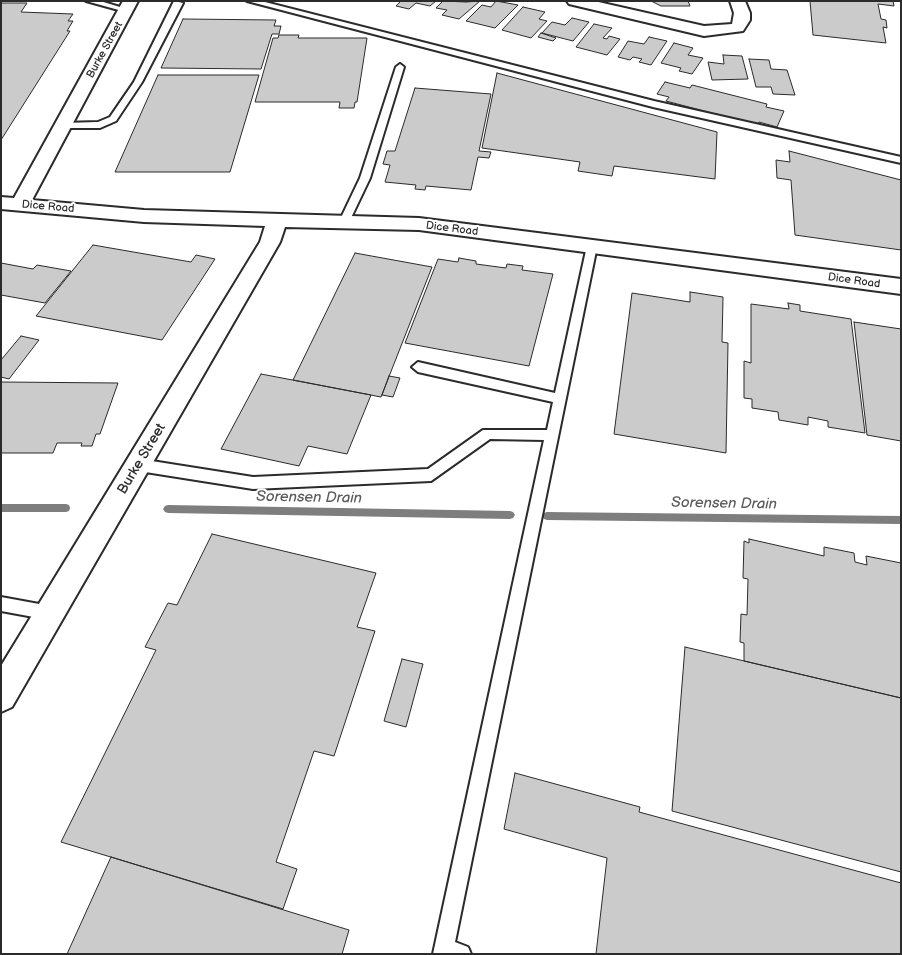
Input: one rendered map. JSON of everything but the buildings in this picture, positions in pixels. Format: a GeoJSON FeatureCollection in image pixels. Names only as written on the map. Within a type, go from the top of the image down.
{"type":"FeatureCollection","features":[{"type":"Feature","properties":{"kind":"street"},"geometry":{"type":"LineString","coordinates":[[574,1],[704,31],[738,28],[742,20],[742,13],[737,1]]}},
{"type":"Feature","properties":{"kind":"street","name":"Burke Street"},"geometry":{"type":"LineString","coordinates":[[11,203],[63,126],[129,6]]}},
{"type":"Feature","properties":{"kind":"street","name":"Dice Road"},"geometry":{"type":"LineString","coordinates":[[11,203],[144,216],[419,224],[901,287]]}},
{"type":"Feature","properties":{"kind":"street","name":"Burke Street"},"geometry":{"type":"LineString","coordinates":[[1,696],[270,242],[277,219]]}},
{"type":"Feature","properties":{"kind":"lane"},"geometry":{"type":"LineString","coordinates":[[90,1],[129,6]]}},
{"type":"Feature","properties":{"kind":"lane"},"geometry":{"type":"LineString","coordinates":[[63,126],[100,125],[112,119],[138,82],[179,3],[178,1]]}},
{"type":"Feature","properties":{"kind":"lane"},"geometry":{"type":"LineString","coordinates":[[251,1],[653,104],[901,160]]}},
{"type":"Feature","properties":{"kind":"lane"},"geometry":{"type":"LineString","coordinates":[[344,222],[365,178],[400,67]]}},
{"type":"Feature","properties":{"kind":"lane"},"geometry":{"type":"LineString","coordinates":[[450,951],[552,435],[592,246]]}},
{"type":"Feature","properties":{"kind":"lane"},"geometry":{"type":"LineString","coordinates":[[418,367],[560,399]]}},
{"type":"Feature","properties":{"kind":"lane"},"geometry":{"type":"LineString","coordinates":[[138,465],[253,483],[431,475],[488,434],[552,435]]}},
{"type":"Feature","properties":{"kind":"lane"},"geometry":{"type":"LineString","coordinates":[[1,604],[50,614]]}},
{"type":"Feature","properties":{"kind":"waterway","name":"Sorensen Drain"},"geometry":{"type":"LineString","coordinates":[[1,508],[66,508]]}},
{"type":"Feature","properties":{"kind":"waterway","name":"Sorensen Drain"},"geometry":{"type":"LineString","coordinates":[[168,509],[510,515]]}},
{"type":"Feature","properties":{"kind":"waterway","name":"Sorensen Drain"},"geometry":{"type":"LineString","coordinates":[[547,516],[901,520]]}}]}
